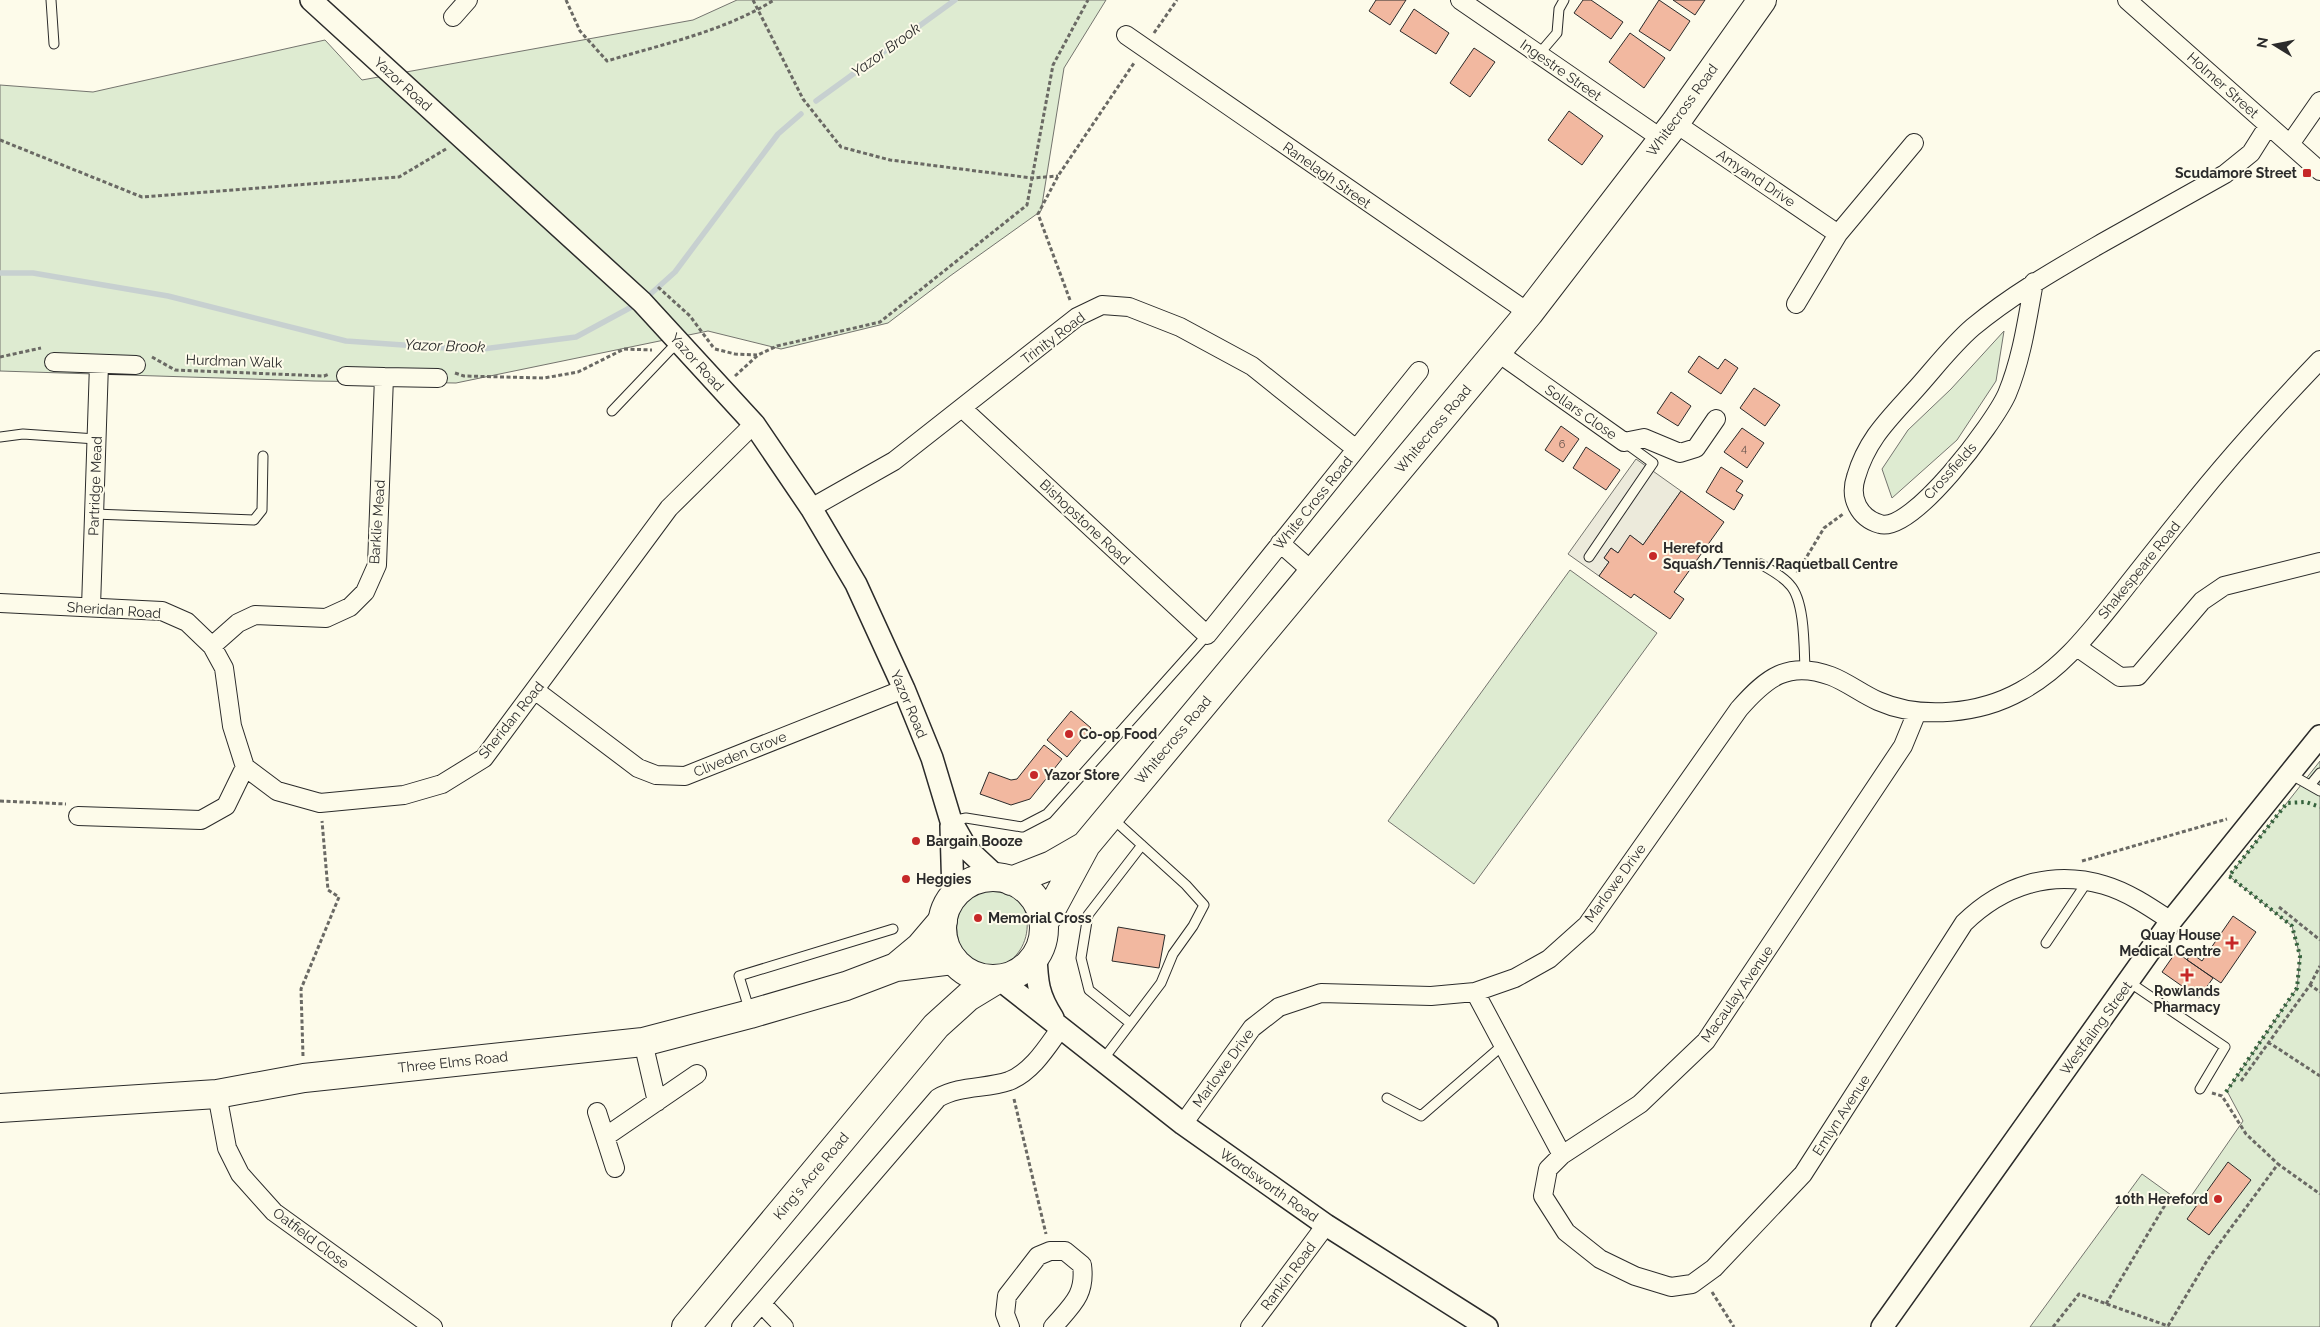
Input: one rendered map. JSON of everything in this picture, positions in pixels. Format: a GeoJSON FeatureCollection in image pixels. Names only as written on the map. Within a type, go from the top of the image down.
{"type":"FeatureCollection","features":[{"type":"Feature","properties":{"kind":"main road","name":"Whitecross Road"},"geometry":{"type":"LineString","coordinates":[[1044,923],[1086,845],[1529,313],[1668,131],[1762,0]]}},
{"type":"Feature","properties":{"kind":"main road","name":"Whitecross Road"},"geometry":{"type":"LineString","coordinates":[[1004,879],[1052,865],[1086,845]]}},
{"type":"Feature","properties":{"kind":"main road"},"geometry":{"type":"LineString","coordinates":[[1004,879],[1029,892],[1040,908],[1044,923],[1042,941],[1036,955],[1025,968],[1015,975],[998,979],[975,976],[955,963],[945,946],[942,935],[948,908],[972,881],[1004,879]]}},
{"type":"Feature","properties":{"kind":"main road","name":"Three Elms Road"},"geometry":{"type":"LineString","coordinates":[[896,967],[920,947],[948,908]]}},
{"type":"Feature","properties":{"kind":"main road","name":"Three Elms Road"},"geometry":{"type":"LineString","coordinates":[[0,1108],[217,1094],[304,1078],[643,1042],[846,986],[896,967],[955,963]]}},
{"type":"Feature","properties":{"kind":"main road","name":"King's Acre Road"},"geometry":{"type":"LineString","coordinates":[[936,1026],[951,996],[955,963]]}},
{"type":"Feature","properties":{"kind":"main road","name":"King's Acre Road"},"geometry":{"type":"LineString","coordinates":[[690,1326],[936,1026],[968,997],[998,979]]}},
{"type":"Feature","properties":{"kind":"street","name":"Yazor Road"},"geometry":{"type":"LineString","coordinates":[[311,0],[642,302],[675,346],[729,378],[754,424],[811,508],[856,584],[904,689],[932,758],[951,821],[967,849],[1004,879]]}},
{"type":"Feature","properties":{"kind":"street"},"geometry":{"type":"LineString","coordinates":[[453,17],[468,0]]}},
{"type":"Feature","properties":{"kind":"street","name":"Ingestre Street"},"geometry":{"type":"LineString","coordinates":[[1460,0],[1539,54],[1668,131]]}},
{"type":"Feature","properties":{"kind":"street","name":"Holmer Street"},"geometry":{"type":"LineString","coordinates":[[2127,0],[2320,171]]}},
{"type":"Feature","properties":{"kind":"street","name":"Ranelagh Street"},"geometry":{"type":"LineString","coordinates":[[1126,35],[1529,313]]}},
{"type":"Feature","properties":{"kind":"street"},"geometry":{"type":"LineString","coordinates":[[2290,144],[2320,101]]}},
{"type":"Feature","properties":{"kind":"street"},"geometry":{"type":"LineString","coordinates":[[1856,504],[1853,487],[1863,455],[1884,424],[1972,328],[2034,282],[2225,174],[2250,152],[2268,126]]}},
{"type":"Feature","properties":{"kind":"street","name":"Amyand Drive"},"geometry":{"type":"LineString","coordinates":[[1668,131],[1838,234]]}},
{"type":"Feature","properties":{"kind":"street"},"geometry":{"type":"LineString","coordinates":[[1796,304],[1838,234],[1914,143]]}},
{"type":"Feature","properties":{"kind":"street","name":"Crossfields"},"geometry":{"type":"LineString","coordinates":[[1856,504],[1866,519],[1883,525],[1899,522],[1938,489],[1976,442],[2006,395],[2023,348],[2034,282]]}},
{"type":"Feature","properties":{"kind":"street","name":"Trinity Road"},"geometry":{"type":"LineString","coordinates":[[811,508],[894,461],[963,409],[1077,317],[1102,305],[1129,307],[1180,327],[1252,366],[1356,450]]}},
{"type":"Feature","properties":{"kind":"street","name":"Sollars Close"},"geometry":{"type":"LineString","coordinates":[[1497,352],[1624,442],[1644,438],[1680,453],[1696,448],[1716,419]]}},
{"type":"Feature","properties":{"kind":"street"},"geometry":{"type":"LineString","coordinates":[[50,355],[99,364],[140,359]]}},
{"type":"Feature","properties":{"kind":"street","name":"Shakespeare Road"},"geometry":{"type":"LineString","coordinates":[[1917,712],[1947,712],[1975,708],[2020,692],[2050,673],[2077,647],[2192,504],[2320,360]]}},
{"type":"Feature","properties":{"kind":"street","name":"Partridge Mead"},"geometry":{"type":"LineString","coordinates":[[91,607],[99,364]]}},
{"type":"Feature","properties":{"kind":"street","name":"White Cross Road"},"geometry":{"type":"LineString","coordinates":[[1207,635],[1419,371]]}},
{"type":"Feature","properties":{"kind":"street"},"geometry":{"type":"LineString","coordinates":[[339,374],[384,377],[442,374]]}},
{"type":"Feature","properties":{"kind":"street","name":"Barklie Mead"},"geometry":{"type":"LineString","coordinates":[[212,646],[238,623],[255,615],[326,618],[350,607],[365,592],[377,565],[384,377]]}},
{"type":"Feature","properties":{"kind":"street","name":"Bishopstone Road"},"geometry":{"type":"LineString","coordinates":[[963,409],[1207,635]]}},
{"type":"Feature","properties":{"kind":"street","name":"Sheridan Road"},"geometry":{"type":"LineString","coordinates":[[0,603],[162,611],[187,622],[212,646],[224,668],[232,726],[245,767],[277,791],[320,803],[404,795],[442,784],[484,758],[536,692],[584,622],[669,508],[754,424]]}},
{"type":"Feature","properties":{"kind":"street"},"geometry":{"type":"LineString","coordinates":[[1280,544],[1313,572]]}},
{"type":"Feature","properties":{"kind":"street"},"geometry":{"type":"LineString","coordinates":[[2077,647],[2120,677],[2138,676],[2202,601],[2224,586],[2320,562]]}},
{"type":"Feature","properties":{"kind":"street","name":"Marlowe Drive"},"geometry":{"type":"LineString","coordinates":[[1183,1124],[1252,1028],[1279,1007],[1321,993],[1431,996],[1476,992],[1516,978],[1549,959],[1586,925],[1739,709],[1758,688],[1776,675],[1805,670],[1831,676],[1878,702],[1917,712]]}},
{"type":"Feature","properties":{"kind":"street","name":"Cliveden Grove"},"geometry":{"type":"LineString","coordinates":[[536,692],[638,768],[656,775],[685,776],[904,689]]}},
{"type":"Feature","properties":{"kind":"street","name":"Macaulay Avenue"},"geometry":{"type":"LineString","coordinates":[[1562,1155],[1640,1104],[1706,1042],[1903,746],[1917,712]]}},
{"type":"Feature","properties":{"kind":"street","name":"Westfaling Street"},"geometry":{"type":"LineString","coordinates":[[1882,1327],[2171,921],[2319,738]]}},
{"type":"Feature","properties":{"kind":"street"},"geometry":{"type":"LineString","coordinates":[[78,816],[201,820],[226,806],[245,767]]}},
{"type":"Feature","properties":{"kind":"street","name":"Yazor Road"},"geometry":{"type":"LineString","coordinates":[[948,908],[951,821]]}},
{"type":"Feature","properties":{"kind":"street","name":"Emlyn Avenue"},"geometry":{"type":"LineString","coordinates":[[1562,1155],[1548,1169],[1543,1196],[1566,1232],[1600,1259],[1635,1276],[1671,1287],[1692,1284],[1714,1268],[1803,1174],[1964,923],[1981,906],[2023,884],[2065,879],[2104,885],[2136,899],[2171,921]]}},
{"type":"Feature","properties":{"kind":"street","name":"Wordsworth Road"},"geometry":{"type":"LineString","coordinates":[[1036,955],[1037,982],[1042,1001],[1060,1029]]}},
{"type":"Feature","properties":{"kind":"street","name":"Wordsworth Road"},"geometry":{"type":"LineString","coordinates":[[998,979],[1183,1124],[1326,1225],[1487,1327]]}},
{"type":"Feature","properties":{"kind":"street"},"geometry":{"type":"LineString","coordinates":[[1476,992],[1562,1155]]}},
{"type":"Feature","properties":{"kind":"street"},"geometry":{"type":"LineString","coordinates":[[741,1327],[938,1098],[948,1092],[1010,1080],[1028,1068],[1045,1051],[1060,1029]]}},
{"type":"Feature","properties":{"kind":"street"},"geometry":{"type":"LineString","coordinates":[[643,1042],[657,1102]]}},
{"type":"Feature","properties":{"kind":"street"},"geometry":{"type":"LineString","coordinates":[[605,1138],[697,1074]]}},
{"type":"Feature","properties":{"kind":"street","name":"Oatfield Close"},"geometry":{"type":"LineString","coordinates":[[217,1094],[227,1148],[240,1174],[274,1212],[432,1327]]}},
{"type":"Feature","properties":{"kind":"street"},"geometry":{"type":"LineString","coordinates":[[597,1112],[615,1168]]}},
{"type":"Feature","properties":{"kind":"street","name":"Rankin Road"},"geometry":{"type":"LineString","coordinates":[[1250,1327],[1326,1225]]}},
{"type":"Feature","properties":{"kind":"street"},"geometry":{"type":"LineString","coordinates":[[1010,1327],[1005,1314],[1007,1296],[1038,1256],[1050,1251],[1065,1251],[1082,1265],[1084,1280],[1079,1296],[1053,1327]]}},
{"type":"Feature","properties":{"kind":"street"},"geometry":{"type":"LineString","coordinates":[[762,1304],[784,1327]]}},
{"type":"Feature","properties":{"kind":"lane"},"geometry":{"type":"LineString","coordinates":[[51,0],[54,44]]}},
{"type":"Feature","properties":{"kind":"lane"},"geometry":{"type":"LineString","coordinates":[[1539,54],[1557,33],[1559,9],[1564,0]]}},
{"type":"Feature","properties":{"kind":"lane"},"geometry":{"type":"LineString","coordinates":[[612,411],[675,346]]}},
{"type":"Feature","properties":{"kind":"lane"},"geometry":{"type":"LineString","coordinates":[[0,437],[23,434],[96,439]]}},
{"type":"Feature","properties":{"kind":"lane"},"geometry":{"type":"LineString","coordinates":[[1588,557],[1653,464],[1624,442]]}},
{"type":"Feature","properties":{"kind":"lane"},"geometry":{"type":"LineString","coordinates":[[94,514],[254,520],[262,510],[263,456]]}},
{"type":"Feature","properties":{"kind":"lane"},"geometry":{"type":"LineString","coordinates":[[1761,564],[1790,584],[1796,593],[1802,621],[1805,670]]}},
{"type":"Feature","properties":{"kind":"lane"},"geometry":{"type":"LineString","coordinates":[[951,821],[966,818],[1022,827],[1047,814],[1207,635]]}},
{"type":"Feature","properties":{"kind":"lane"},"geometry":{"type":"LineString","coordinates":[[2311,784],[2320,773]]}},
{"type":"Feature","properties":{"kind":"lane"},"geometry":{"type":"LineString","coordinates":[[2289,774],[2311,784],[2320,791]]}},
{"type":"Feature","properties":{"kind":"lane"},"geometry":{"type":"LineString","coordinates":[[1102,1062],[1161,983],[1173,954],[1193,926],[1204,905],[1110,816]]}},
{"type":"Feature","properties":{"kind":"lane"},"geometry":{"type":"LineString","coordinates":[[1130,1023],[1089,990],[1081,958],[1088,916],[1142,846]]}},
{"type":"Feature","properties":{"kind":"lane"},"geometry":{"type":"LineString","coordinates":[[2046,943],[2087,882]]}},
{"type":"Feature","properties":{"kind":"lane"},"geometry":{"type":"LineString","coordinates":[[750,1014],[739,976],[893,929]]}},
{"type":"Feature","properties":{"kind":"lane"},"geometry":{"type":"LineString","coordinates":[[2129,982],[2224,1047],[2200,1089]]}},
{"type":"Feature","properties":{"kind":"lane"},"geometry":{"type":"LineString","coordinates":[[1387,1098],[1421,1116],[1503,1045]]}},
{"type":"Feature","properties":{"kind":"path"},"geometry":{"type":"LineString","coordinates":[[566,0],[580,31],[607,61],[696,33],[757,11],[774,0]]}},
{"type":"Feature","properties":{"kind":"path"},"geometry":{"type":"LineString","coordinates":[[753,0],[803,99],[841,147],[890,160],[1032,178],[1058,176]]}},
{"type":"Feature","properties":{"kind":"path"},"geometry":{"type":"LineString","coordinates":[[729,378],[758,355],[777,346],[880,322],[1027,205],[1054,66],[1088,0]]}},
{"type":"Feature","properties":{"kind":"path"},"geometry":{"type":"LineString","coordinates":[[1077,317],[1038,214],[1058,176],[1177,0]]}},
{"type":"Feature","properties":{"kind":"path"},"geometry":{"type":"LineString","coordinates":[[0,140],[142,197],[400,178],[463,139]]}},
{"type":"Feature","properties":{"kind":"path"},"geometry":{"type":"LineString","coordinates":[[668,296],[690,316],[720,356]]}},
{"type":"Feature","properties":{"kind":"path"},"geometry":{"type":"LineString","coordinates":[[442,374],[544,378],[578,372],[624,349],[675,346]]}},
{"type":"Feature","properties":{"kind":"path"},"geometry":{"type":"LineString","coordinates":[[715,349],[735,354],[758,355]]}},
{"type":"Feature","properties":{"kind":"path"},"geometry":{"type":"LineString","coordinates":[[0,357],[50,355]]}},
{"type":"Feature","properties":{"kind":"path","name":"Hurdman Walk"},"geometry":{"type":"LineString","coordinates":[[140,359],[175,370],[324,376],[339,374]]}},
{"type":"Feature","properties":{"kind":"path"},"geometry":{"type":"LineString","coordinates":[[1790,584],[1824,528],[1856,504]]}},
{"type":"Feature","properties":{"kind":"path"},"geometry":{"type":"LineString","coordinates":[[0,801],[70,804],[78,816]]}},
{"type":"Feature","properties":{"kind":"path"},"geometry":{"type":"LineString","coordinates":[[304,1078],[301,989],[339,897],[328,890],[320,803]]}},
{"type":"Feature","properties":{"kind":"path"},"geometry":{"type":"LineString","coordinates":[[2077,863],[2260,809]]}},
{"type":"Feature","properties":{"kind":"path"},"geometry":{"type":"LineString","coordinates":[[2279,907],[2320,940]]}},
{"type":"Feature","properties":{"kind":"path"},"geometry":{"type":"LineString","coordinates":[[2241,1082],[2310,985],[2320,966]]}},
{"type":"Feature","properties":{"kind":"path"},"geometry":{"type":"LineString","coordinates":[[2310,985],[2320,992]]}},
{"type":"Feature","properties":{"kind":"path"},"geometry":{"type":"LineString","coordinates":[[2268,1042],[2320,1076]]}},
{"type":"Feature","properties":{"kind":"path"},"geometry":{"type":"LineString","coordinates":[[1010,1080],[1050,1251]]}},
{"type":"Feature","properties":{"kind":"path"},"geometry":{"type":"LineString","coordinates":[[2200,1089],[2222,1096],[2246,1134],[2278,1164],[2320,1194]]}},
{"type":"Feature","properties":{"kind":"path"},"geometry":{"type":"LineString","coordinates":[[2053,1327],[2079,1294],[2168,1326],[2208,1259],[2278,1164]]}},
{"type":"Feature","properties":{"kind":"path"},"geometry":{"type":"LineString","coordinates":[[2106,1304],[2171,1195]]}},
{"type":"Feature","properties":{"kind":"path"},"geometry":{"type":"LineString","coordinates":[[1702,1276],[1734,1327]]}},
{"type":"Feature","properties":{"kind":"green space"},"geometry":{"type":"Polygon","coordinates":[[[737,0],[1106,0],[1064,68],[1041,211],[888,323],[781,349],[708,331],[456,383],[314,381],[0,371],[0,85],[93,92],[325,40],[362,80],[693,20],[737,0]]]}},
{"type":"Feature","properties":{"kind":"green space"},"geometry":{"type":"Polygon","coordinates":[[[2004,331],[1996,381],[1957,440],[1892,498],[1882,469],[1908,430],[1951,389],[2004,331]]]}},
{"type":"Feature","properties":{"kind":"green space"},"geometry":{"type":"Polygon","coordinates":[[[1570,570],[1657,633],[1474,884],[1388,821],[1570,570]]]}},
{"type":"Feature","properties":{"kind":"green space"},"geometry":{"type":"Polygon","coordinates":[[[2320,761],[2320,1327],[2030,1327],[2142,1174],[2185,1205],[2243,1121],[2227,1091],[2297,988],[2300,956],[2292,926],[2229,876],[2320,761]]]}},
{"type":"Feature","properties":{"kind":"green space"},"geometry":{"type":"Polygon","coordinates":[[[994,887],[1015,895],[1024,908],[1027,922],[1026,937],[1020,950],[1011,960],[998,966],[982,965],[965,957],[957,933],[959,913],[964,904],[981,891],[994,887]]]}},
{"type":"Feature","properties":{"kind":"shaded area"},"geometry":{"type":"Polygon","coordinates":[[[1636,459],[1681,491],[1643,545],[1631,536],[1618,553],[1611,548],[1604,558],[1609,562],[1599,576],[1568,554],[1636,459]]]}},
{"type":"Feature","properties":{"kind":"building"},"geometry":{"type":"Polygon","coordinates":[[[1376,0],[1406,0],[1390,25],[1369,11],[1376,0]]]}},
{"type":"Feature","properties":{"kind":"building"},"geometry":{"type":"Polygon","coordinates":[[[1583,0],[1591,0],[1623,22],[1611,39],[1574,13],[1583,0]]]}},
{"type":"Feature","properties":{"kind":"building"},"geometry":{"type":"Polygon","coordinates":[[[1659,0],[1690,21],[1670,51],[1639,31],[1659,0]]]}},
{"type":"Feature","properties":{"kind":"building"},"geometry":{"type":"Polygon","coordinates":[[[1673,0],[1705,0],[1695,15],[1673,0]]]}},
{"type":"Feature","properties":{"kind":"building"},"geometry":{"type":"Polygon","coordinates":[[[1414,9],[1449,33],[1436,54],[1400,31],[1414,9]]]}},
{"type":"Feature","properties":{"kind":"building"},"geometry":{"type":"Polygon","coordinates":[[[1630,33],[1665,58],[1644,88],[1609,62],[1630,33]]]}},
{"type":"Feature","properties":{"kind":"building"},"geometry":{"type":"Polygon","coordinates":[[[1474,48],[1495,62],[1470,97],[1450,83],[1474,48]]]}},
{"type":"Feature","properties":{"kind":"building"},"geometry":{"type":"Polygon","coordinates":[[[1569,111],[1603,136],[1582,165],[1548,140],[1569,111]]]}},
{"type":"Feature","properties":{"kind":"building"},"geometry":{"type":"Polygon","coordinates":[[[1699,356],[1718,369],[1725,359],[1738,368],[1721,394],[1688,372],[1699,356]]]}},
{"type":"Feature","properties":{"kind":"building"},"geometry":{"type":"Polygon","coordinates":[[[1754,388],[1780,405],[1765,426],[1740,408],[1754,388]]]}},
{"type":"Feature","properties":{"kind":"building"},"geometry":{"type":"Polygon","coordinates":[[[1671,392],[1691,406],[1678,426],[1657,413],[1671,392]]]}},
{"type":"Feature","properties":{"kind":"building"},"geometry":{"type":"Polygon","coordinates":[[[1561,426],[1579,439],[1563,462],[1545,450],[1561,426]]]}},
{"type":"Feature","properties":{"kind":"building"},"geometry":{"type":"Polygon","coordinates":[[[1742,428],[1764,443],[1747,468],[1724,452],[1742,428]]]}},
{"type":"Feature","properties":{"kind":"building"},"geometry":{"type":"Polygon","coordinates":[[[1586,447],[1620,470],[1606,490],[1573,468],[1586,447]]]}},
{"type":"Feature","properties":{"kind":"building"},"geometry":{"type":"Polygon","coordinates":[[[1721,467],[1743,481],[1736,491],[1743,495],[1734,510],[1706,492],[1721,467]]]}},
{"type":"Feature","properties":{"kind":"building","name":"Hereford Squash/Tennis/Raquetball Centre"},"geometry":{"type":"Polygon","coordinates":[[[1681,491],[1724,522],[1674,592],[1684,599],[1670,619],[1634,594],[1631,598],[1599,576],[1609,562],[1604,558],[1611,548],[1618,553],[1630,535],[1643,545],[1681,491]]]}},
{"type":"Feature","properties":{"kind":"building","name":"Co-op Food"},"geometry":{"type":"Polygon","coordinates":[[[1071,711],[1091,728],[1067,757],[1047,740],[1071,711]]]}},
{"type":"Feature","properties":{"kind":"building"},"geometry":{"type":"Polygon","coordinates":[[[1044,745],[1062,759],[1030,799],[1011,805],[980,794],[989,772],[1011,780],[1017,779],[1044,745]]]}},
{"type":"Feature","properties":{"kind":"building","name":"Quay House Medical Centre"},"geometry":{"type":"Polygon","coordinates":[[[2233,916],[2256,932],[2221,983],[2187,960],[2191,953],[2202,961],[2233,916]]]}},
{"type":"Feature","properties":{"kind":"building"},"geometry":{"type":"Polygon","coordinates":[[[1118,927],[1165,935],[1159,968],[1112,961],[1118,927]]]}},
{"type":"Feature","properties":{"kind":"building","name":"Rowlands Pharmacy"},"geometry":{"type":"Polygon","coordinates":[[[2176,952],[2213,978],[2199,998],[2162,972],[2176,952]]]}},
{"type":"Feature","properties":{"kind":"building","name":"10th Hereford"},"geometry":{"type":"Polygon","coordinates":[[[2228,1162],[2251,1180],[2209,1235],[2187,1219],[2228,1162]]]}},
{"type":"Feature","properties":{"kind":"waterway","name":"Yazor Brook"},"geometry":{"type":"LineString","coordinates":[[816,101],[955,0]]}},
{"type":"Feature","properties":{"kind":"waterway","name":"Yazor Brook"},"geometry":{"type":"LineString","coordinates":[[645,299],[675,272],[778,134],[801,114]]}},
{"type":"Feature","properties":{"kind":"waterway","name":"Yazor Brook"},"geometry":{"type":"LineString","coordinates":[[0,273],[33,273],[168,296],[346,341],[475,350],[576,337],[637,304]]}},
{"type":"Feature","properties":{"kind":"hedge"},"geometry":{"type":"LineString","coordinates":[[2226,1092],[2297,988],[2300,956],[2292,926],[2229,876],[2287,803],[2306,802],[2320,807]]}},
{"type":"Feature","properties":{"kind":"place","name":"Scudamore Street"},"geometry":{"type":"Point","coordinates":[2307,173]}},
{"type":"Feature","properties":{"kind":"place","name":"Hereford Squash/Tennis/Raquetball Centre"},"geometry":{"type":"Point","coordinates":[1653,556]}},
{"type":"Feature","properties":{"kind":"place","name":"Co-op Food"},"geometry":{"type":"Point","coordinates":[1069,734]}},
{"type":"Feature","properties":{"kind":"place","name":"Yazor Store"},"geometry":{"type":"Point","coordinates":[1034,775]}},
{"type":"Feature","properties":{"kind":"place","name":"Bargain Booze"},"geometry":{"type":"Point","coordinates":[916,841]}},
{"type":"Feature","properties":{"kind":"place","name":"Heggies"},"geometry":{"type":"Point","coordinates":[906,879]}},
{"type":"Feature","properties":{"kind":"place","name":"Memorial Cross"},"geometry":{"type":"Point","coordinates":[978,918]}},
{"type":"Feature","properties":{"kind":"place","name":"Quay House Medical Centre"},"geometry":{"type":"Point","coordinates":[2232,943]}},
{"type":"Feature","properties":{"kind":"place","name":"Rowlands Pharmacy"},"geometry":{"type":"Point","coordinates":[2187,975]}},
{"type":"Feature","properties":{"kind":"place","name":"10th Hereford"},"geometry":{"type":"Point","coordinates":[2218,1199]}}]}
